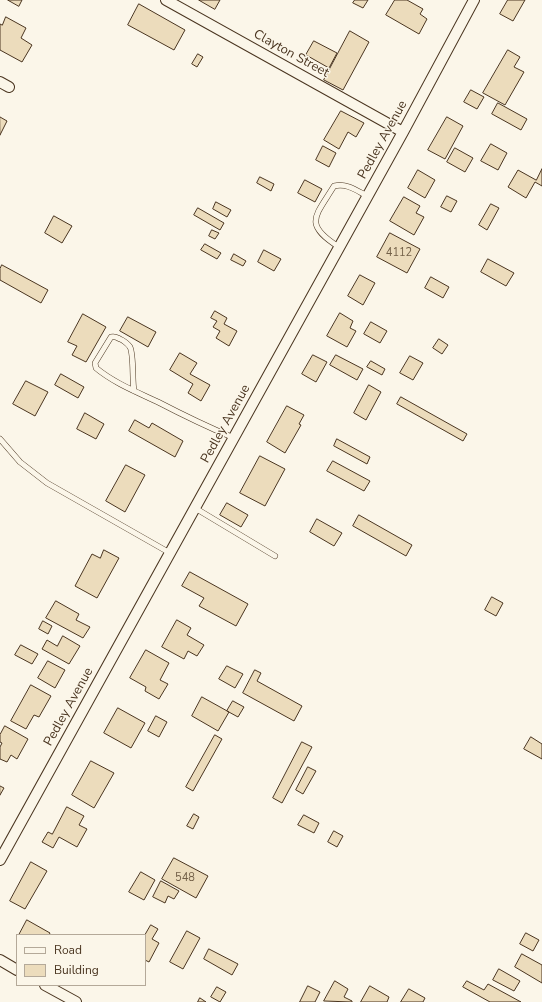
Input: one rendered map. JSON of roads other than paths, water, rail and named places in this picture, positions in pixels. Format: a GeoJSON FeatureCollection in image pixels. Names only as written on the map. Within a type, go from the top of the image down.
{"type":"FeatureCollection","features":[{"type":"Feature","properties":{"kind":"street","name":"Clayton Street"},"geometry":{"type":"LineString","coordinates":[[166,0],[403,132]]}},
{"type":"Feature","properties":{"kind":"street","name":"Pedley Avenue"},"geometry":{"type":"LineString","coordinates":[[0,860],[403,132],[474,0]]}},
{"type":"Feature","properties":{"kind":"street"},"geometry":{"type":"LineString","coordinates":[[0,82],[10,87]]}},
{"type":"Feature","properties":{"kind":"street"},"geometry":{"type":"LineString","coordinates":[[0,960],[16,969]]}},
{"type":"Feature","properties":{"kind":"street"},"geometry":{"type":"LineString","coordinates":[[47,986],[76,1002]]}},
{"type":"Feature","properties":{"kind":"lane"},"geometry":{"type":"LineString","coordinates":[[339,247],[326,239],[318,231],[315,224],[317,214],[334,186],[340,184],[348,185],[367,196]]}},
{"type":"Feature","properties":{"kind":"lane"},"geometry":{"type":"LineString","coordinates":[[134,391],[132,380],[132,354],[129,346],[114,336],[111,337],[95,363],[96,368],[102,374],[134,391],[208,427],[234,438]]}},
{"type":"Feature","properties":{"kind":"lane"},"geometry":{"type":"LineString","coordinates":[[0,439],[20,462],[47,483],[170,553]]}},
{"type":"Feature","properties":{"kind":"lane"},"geometry":{"type":"LineString","coordinates":[[195,508],[275,556]]}}]}
